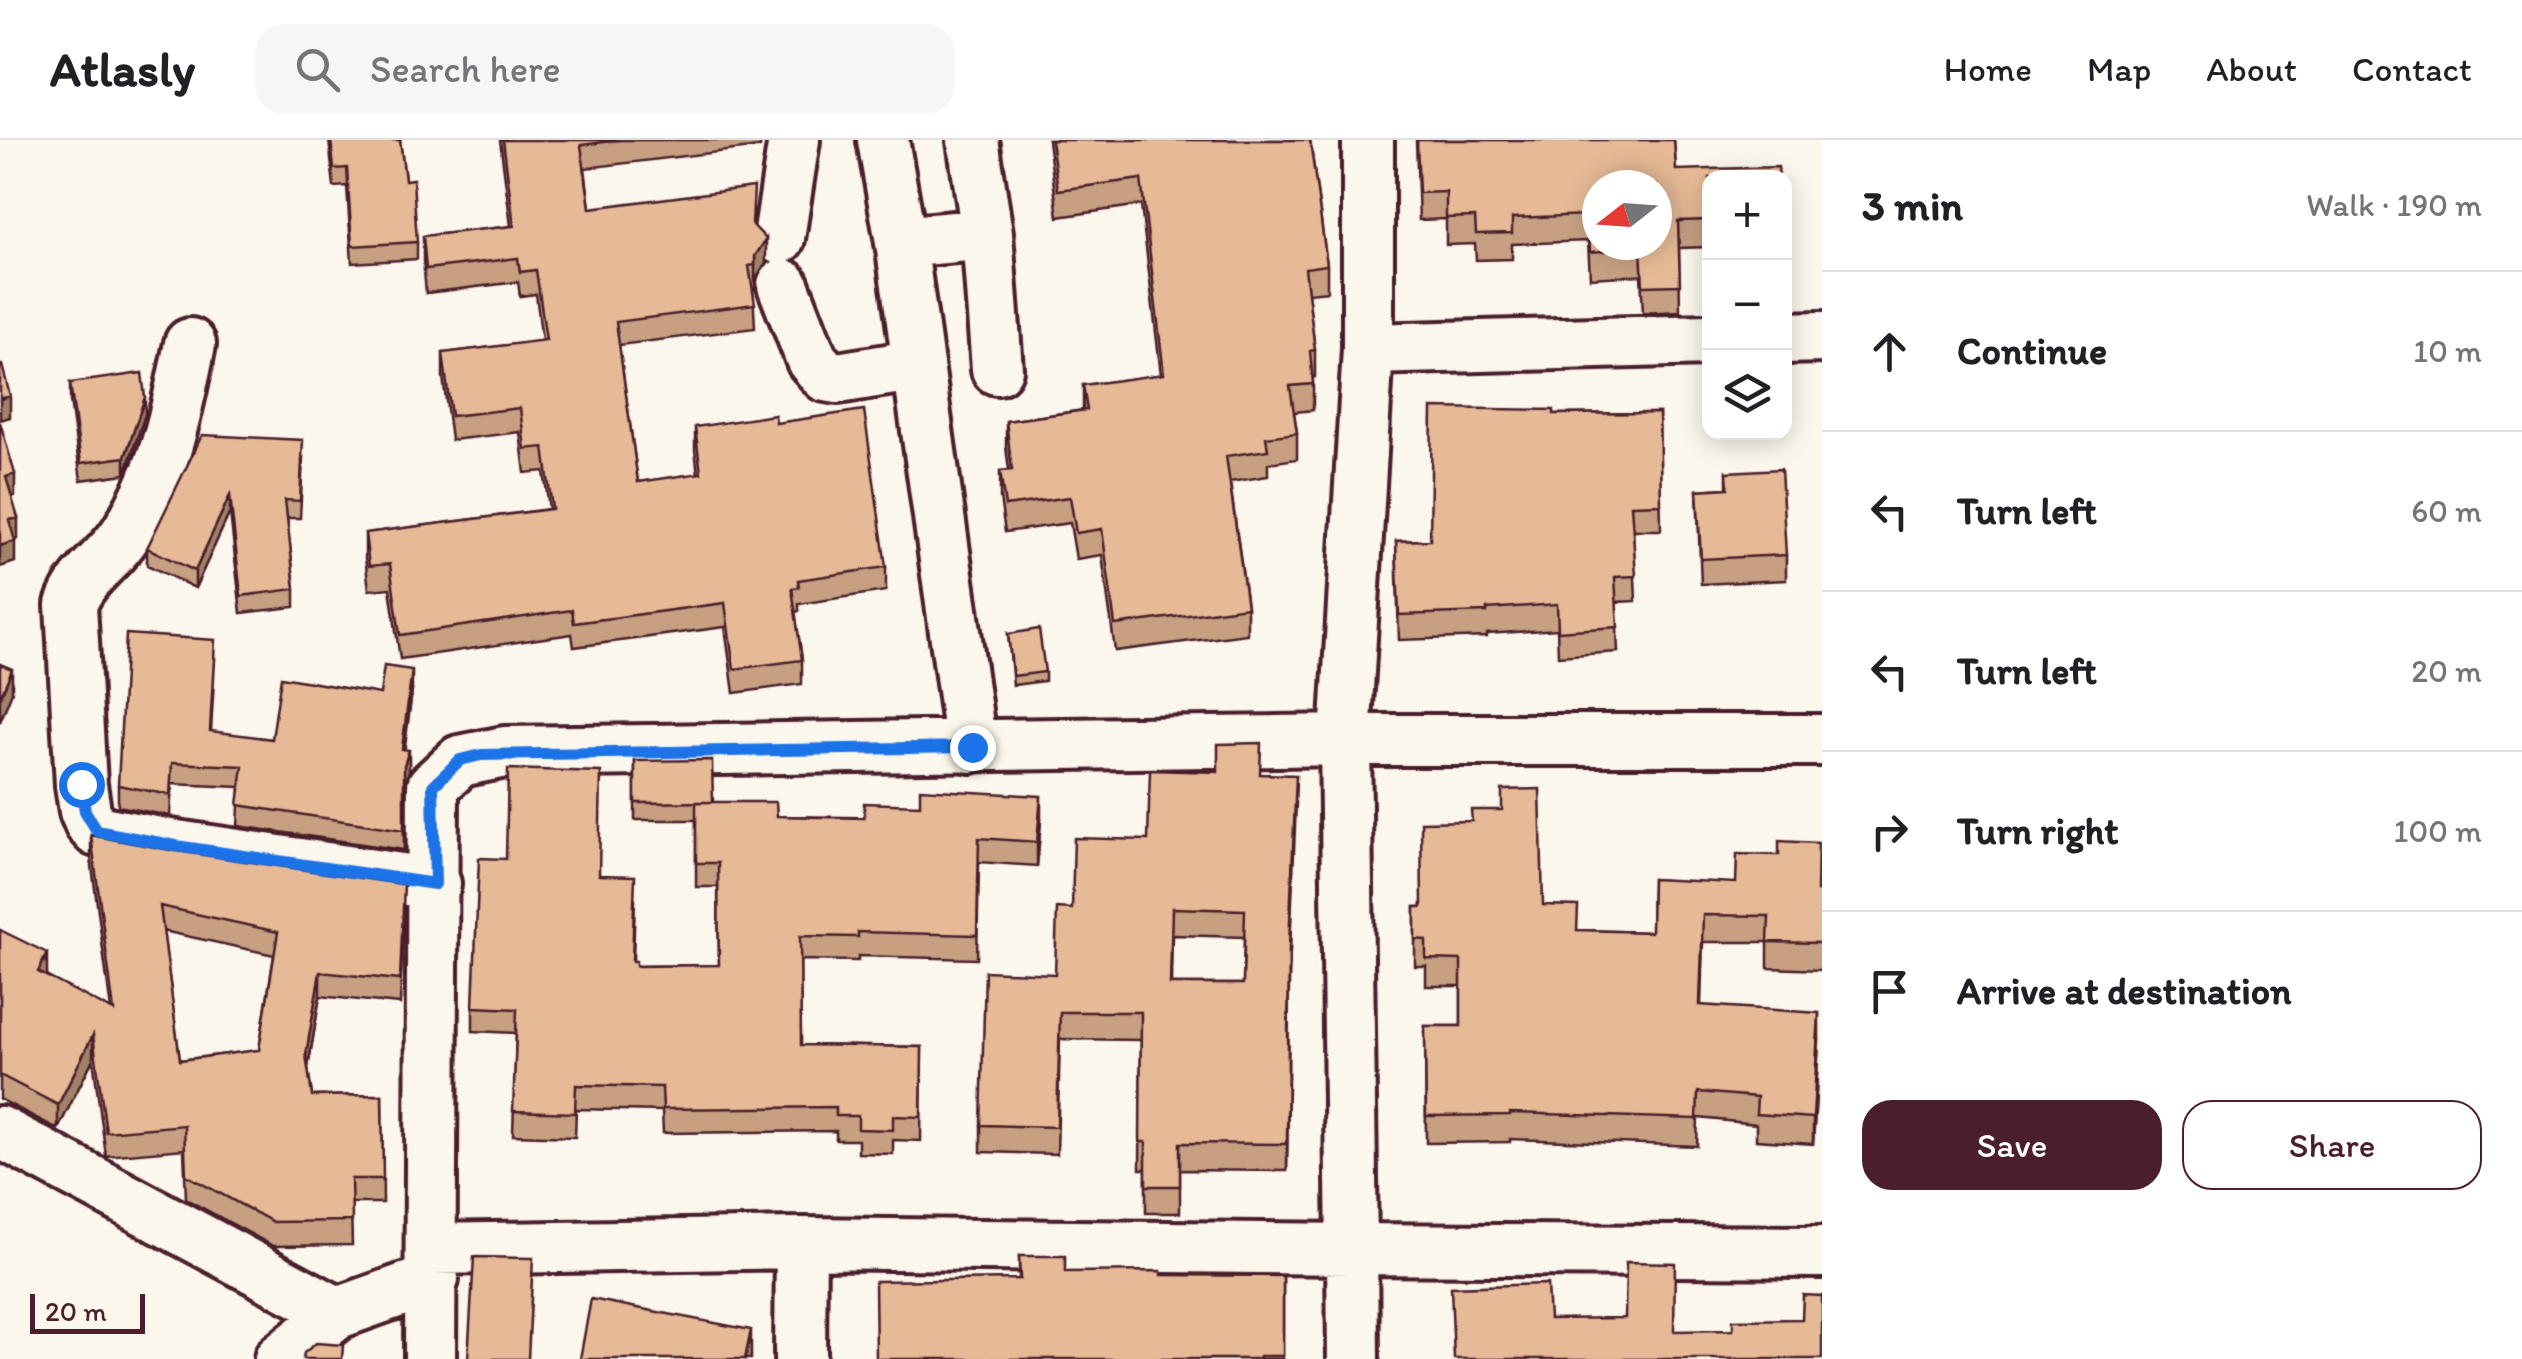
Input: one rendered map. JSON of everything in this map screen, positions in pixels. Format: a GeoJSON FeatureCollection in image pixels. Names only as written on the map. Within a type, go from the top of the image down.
{"type":"FeatureCollection","features":[{"type":"Feature","properties":{"kind":"street"},"geometry":{"type":"LineString","coordinates":[[794,140],[781,262],[812,360],[826,376],[838,378],[918,365]]}},
{"type":"Feature","properties":{"kind":"street"},"geometry":{"type":"LineString","coordinates":[[883,140],[972,747]]}},
{"type":"Feature","properties":{"kind":"street"},"geometry":{"type":"LineString","coordinates":[[973,140],[988,234],[997,369]]}},
{"type":"Feature","properties":{"kind":"street"},"geometry":{"type":"LineString","coordinates":[[1354,1359],[1345,740],[1368,349],[1368,140]]}},
{"type":"Feature","properties":{"kind":"street"},"geometry":{"type":"LineString","coordinates":[[900,242],[988,234]]}},
{"type":"Feature","properties":{"kind":"street"},"geometry":{"type":"LineString","coordinates":[[1792,338],[1822,337]]}},
{"type":"Feature","properties":{"kind":"street"},"geometry":{"type":"LineString","coordinates":[[1368,349],[1702,340]]}},
{"type":"Feature","properties":{"kind":"street"},"geometry":{"type":"LineString","coordinates":[[190,344],[170,444],[153,487],[124,538],[84,581],[71,605],[81,784],[90,823],[97,831],[176,846],[435,884]]}},
{"type":"Feature","properties":{"kind":"street"},"geometry":{"type":"LineString","coordinates":[[430,1359],[433,786],[460,760],[481,755],[1345,740],[1822,740]]}},
{"type":"Feature","properties":{"kind":"street"},"geometry":{"type":"LineString","coordinates":[[0,1132],[338,1312]]}},
{"type":"Feature","properties":{"kind":"street"},"geometry":{"type":"LineString","coordinates":[[800,1359],[802,1244]]}},
{"type":"Feature","properties":{"kind":"street"},"geometry":{"type":"LineString","coordinates":[[280,1359],[338,1312],[433,1264],[802,1244],[1822,1252]]}},
{"type":"Feature","properties":{"kind":"building"},"geometry":{"type":"Polygon","coordinates":[[[331,140],[400,140],[405,180],[413,179],[417,242],[352,246],[347,168],[334,169],[331,140]]]}},
{"type":"Feature","properties":{"kind":"building"},"geometry":{"type":"Polygon","coordinates":[[[503,140],[620,140],[581,145],[590,208],[754,187],[752,224],[766,239],[755,256],[755,265],[749,266],[755,304],[616,322],[638,482],[701,473],[695,427],[775,415],[776,423],[864,410],[886,567],[798,580],[799,587],[792,588],[802,660],[734,669],[725,603],[574,623],[572,610],[400,635],[390,564],[369,566],[365,533],[552,509],[544,447],[525,449],[520,408],[451,416],[443,353],[546,340],[536,270],[520,272],[518,258],[426,269],[423,236],[514,226],[503,140]]]}},
{"type":"Feature","properties":{"kind":"building"},"geometry":{"type":"Polygon","coordinates":[[[1051,140],[1310,140],[1327,265],[1305,268],[1315,350],[1310,351],[1313,384],[1290,386],[1297,433],[1266,437],[1268,450],[1226,456],[1247,607],[1115,625],[1102,529],[1076,533],[1070,497],[1005,506],[1000,471],[1012,470],[1006,421],[1087,410],[1083,385],[1164,374],[1141,179],[1058,190],[1051,140]]]}},
{"type":"Feature","properties":{"kind":"building"},"geometry":{"type":"Polygon","coordinates":[[[1417,140],[1674,140],[1676,170],[1778,167],[1778,170],[1702,170],[1702,220],[1678,221],[1680,285],[1643,286],[1642,260],[1672,260],[1672,170],[1582,170],[1582,215],[1512,218],[1512,233],[1476,234],[1475,217],[1446,218],[1446,192],[1419,193],[1417,140]]]}},
{"type":"Feature","properties":{"kind":"building"},"geometry":{"type":"Polygon","coordinates":[[[0,365],[10,396],[0,399],[0,365]]]}},
{"type":"Feature","properties":{"kind":"building"},"geometry":{"type":"Polygon","coordinates":[[[142,373],[145,397],[125,457],[81,463],[70,383],[142,373]]]}},
{"type":"Feature","properties":{"kind":"building"},"geometry":{"type":"Polygon","coordinates":[[[1432,408],[1554,410],[1554,414],[1659,413],[1661,504],[1631,505],[1636,576],[1615,577],[1618,627],[1558,631],[1557,604],[1487,612],[1399,615],[1396,541],[1430,540],[1432,408]]]}},
{"type":"Feature","properties":{"kind":"building"},"geometry":{"type":"Polygon","coordinates":[[[0,422],[15,474],[6,477],[18,518],[9,520],[15,541],[0,546],[0,422]]]}},
{"type":"Feature","properties":{"kind":"building"},"geometry":{"type":"Polygon","coordinates":[[[202,435],[303,440],[300,501],[285,500],[295,589],[241,596],[230,495],[195,571],[147,548],[202,435]]]}},
{"type":"Feature","properties":{"kind":"building"},"geometry":{"type":"Polygon","coordinates":[[[1781,469],[1786,555],[1701,559],[1697,490],[1728,488],[1727,472],[1781,469]]]}},
{"type":"Feature","properties":{"kind":"building"},"geometry":{"type":"Polygon","coordinates":[[[1039,629],[1045,672],[1013,676],[1008,634],[1039,629]]]}},
{"type":"Feature","properties":{"kind":"building"},"geometry":{"type":"Polygon","coordinates":[[[126,634],[215,640],[210,731],[272,739],[281,677],[380,694],[384,666],[412,670],[402,749],[409,750],[404,765],[404,830],[238,805],[243,766],[172,763],[170,795],[118,785],[126,634]]]}},
{"type":"Feature","properties":{"kind":"building"},"geometry":{"type":"Polygon","coordinates":[[[0,664],[12,669],[0,698],[0,664]]]}},
{"type":"Feature","properties":{"kind":"building"},"geometry":{"type":"Polygon","coordinates":[[[1261,743],[1260,774],[1296,775],[1287,1144],[1180,1143],[1180,1186],[1146,1186],[1146,1142],[1140,1142],[1141,1012],[1060,1012],[1057,1127],[981,1125],[985,971],[1055,974],[1057,908],[1072,909],[1074,838],[1148,840],[1150,770],[1218,772],[1218,744],[1261,743]],[[1172,908],[1170,984],[1243,984],[1245,910],[1172,908]]]}},
{"type":"Feature","properties":{"kind":"building"},"geometry":{"type":"Polygon","coordinates":[[[712,760],[713,802],[635,803],[635,761],[712,760]]]}},
{"type":"Feature","properties":{"kind":"building"},"geometry":{"type":"Polygon","coordinates":[[[508,769],[601,772],[599,875],[635,876],[632,961],[636,961],[636,966],[719,965],[718,863],[696,863],[696,802],[776,802],[777,816],[864,818],[864,803],[920,805],[920,789],[1041,796],[1037,842],[979,838],[977,935],[858,932],[858,937],[800,936],[801,1045],[922,1047],[921,1117],[893,1116],[893,1130],[858,1129],[858,1116],[836,1116],[836,1107],[663,1109],[662,1087],[576,1085],[575,1113],[513,1111],[517,1009],[473,1007],[479,858],[506,859],[508,769]]]}},
{"type":"Feature","properties":{"kind":"building"},"geometry":{"type":"Polygon","coordinates":[[[1540,789],[1543,905],[1578,906],[1577,930],[1651,932],[1652,879],[1736,883],[1737,854],[1779,855],[1779,841],[1818,843],[1822,943],[1768,942],[1769,916],[1703,915],[1700,1005],[1819,1013],[1813,1118],[1756,1114],[1757,1097],[1698,1092],[1697,1119],[1510,1113],[1426,1116],[1425,1026],[1461,1026],[1461,960],[1426,959],[1426,940],[1415,939],[1415,907],[1422,907],[1421,822],[1472,821],[1471,810],[1502,810],[1502,790],[1540,789]]]}},
{"type":"Feature","properties":{"kind":"building"},"geometry":{"type":"Polygon","coordinates":[[[91,835],[404,884],[400,980],[320,972],[306,1055],[312,1096],[382,1095],[383,1179],[351,1179],[352,1221],[273,1222],[186,1175],[184,1125],[106,1132],[93,1035],[58,1105],[0,1075],[0,930],[47,953],[38,972],[114,1011],[91,835]],[[160,906],[180,1060],[259,1050],[278,932],[160,906]]]}},
{"type":"Feature","properties":{"kind":"building"},"geometry":{"type":"Polygon","coordinates":[[[1019,1256],[1065,1256],[1065,1272],[1283,1276],[1283,1356],[876,1359],[875,1281],[1020,1279],[1019,1256]]]}},
{"type":"Feature","properties":{"kind":"building"},"geometry":{"type":"Polygon","coordinates":[[[474,1257],[533,1258],[528,1359],[468,1359],[474,1257]]]}},
{"type":"Feature","properties":{"kind":"building"},"geometry":{"type":"Polygon","coordinates":[[[1626,1262],[1675,1263],[1674,1331],[1733,1330],[1733,1320],[1802,1319],[1803,1295],[1822,1296],[1822,1359],[1454,1359],[1451,1287],[1547,1284],[1549,1319],[1625,1318],[1626,1262]]]}},
{"type":"Feature","properties":{"kind":"building"},"geometry":{"type":"Polygon","coordinates":[[[591,1299],[751,1330],[745,1359],[580,1359],[591,1299]]]}},
{"type":"Feature","properties":{"kind":"building"},"geometry":{"type":"Polygon","coordinates":[[[316,1343],[343,1345],[342,1359],[303,1359],[304,1353],[316,1343]]]}},
{"type":"Feature","properties":{"kind":"route"},"geometry":{"type":"LineString","coordinates":[[81,784],[85,811],[97,831],[435,884],[433,786],[460,760],[505,752],[972,747]]}}]}
